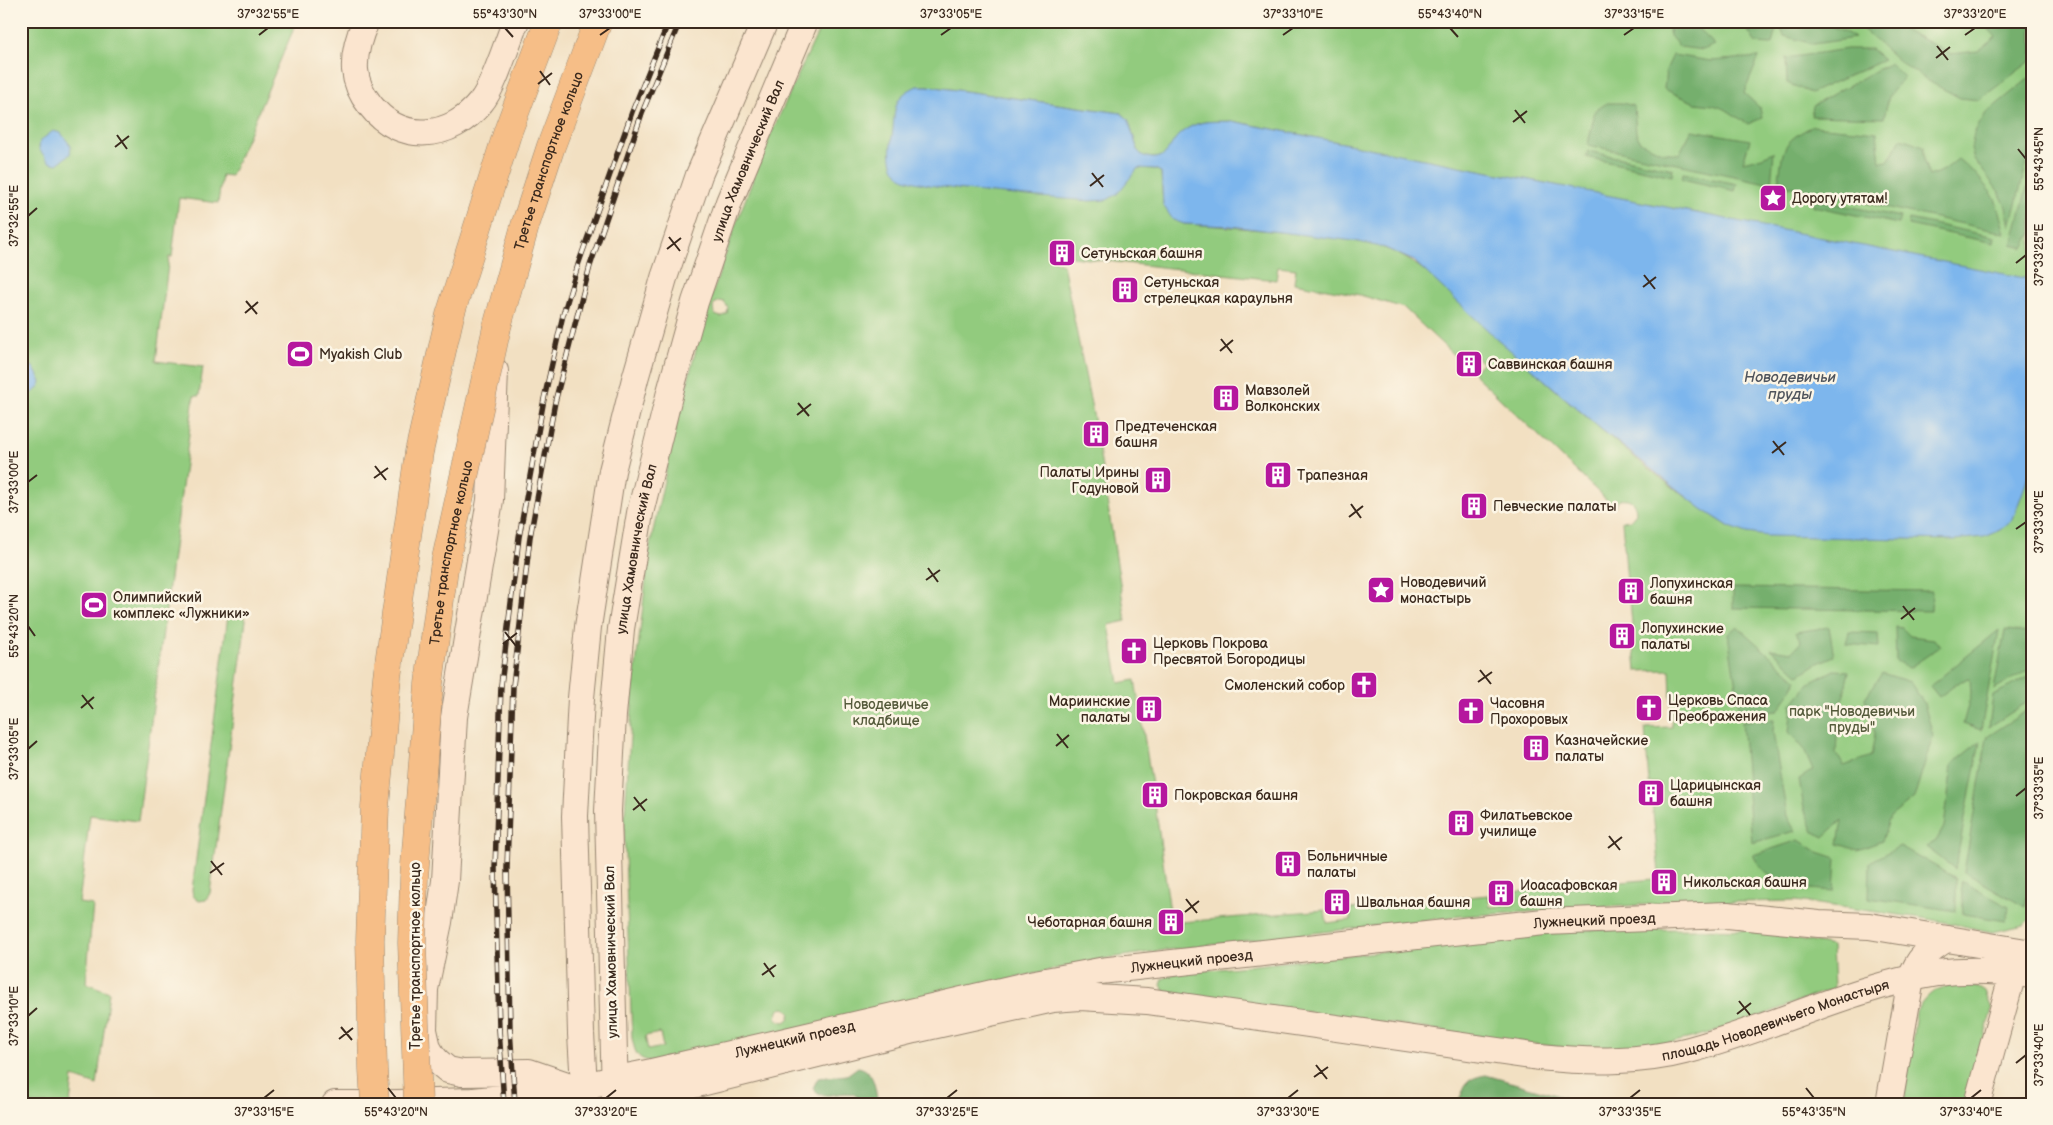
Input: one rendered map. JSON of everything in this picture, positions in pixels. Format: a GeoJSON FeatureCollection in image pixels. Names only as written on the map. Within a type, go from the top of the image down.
{"type":"FeatureCollection","features":[{"type":"Feature","properties":{"kind":"main road"},"geometry":{"type":"LineString","coordinates":[[366,21],[358,42],[355,70],[361,91],[374,111],[395,126],[412,132],[432,133],[449,128],[461,121],[482,101],[516,21]]}},
{"type":"Feature","properties":{"kind":"main road"},"geometry":{"type":"LineString","coordinates":[[375,1104],[370,940],[375,807],[387,677],[419,452],[450,315],[508,131],[549,21]]}},
{"type":"Feature","properties":{"kind":"main road","name":"Третье транспортное кольцо"},"geometry":{"type":"LineString","coordinates":[[418,1104],[412,943],[414,878],[429,684],[444,568],[497,327],[525,226],[551,146],[598,21]]}},
{"type":"Feature","properties":{"kind":"main road"},"geometry":{"type":"LineString","coordinates":[[497,327],[490,500],[454,718],[445,881],[439,922],[425,989],[424,1030],[428,1048],[432,1055],[437,1062],[448,1070],[462,1073],[521,1071],[581,1092],[575,816],[581,698],[588,627],[611,481],[635,379],[664,278],[699,175],[765,21]]}},
{"type":"Feature","properties":{"kind":"main road","name":"улица Хамовнический Вал"},"geometry":{"type":"LineString","coordinates":[[616,1096],[608,811],[613,715],[621,629],[640,514],[670,392],[698,293],[729,202],[805,21]]}},
{"type":"Feature","properties":{"kind":"main road","name":"Лужнецкий проезд"},"geometry":{"type":"LineString","coordinates":[[616,1096],[993,992],[1072,976],[1544,922],[1727,915],[1819,924],[1869,926],[2032,954]]}},
{"type":"Feature","properties":{"kind":"main road"},"geometry":{"type":"LineString","coordinates":[[1889,1104],[1910,979],[1916,964],[1929,950],[1946,939]]}},
{"type":"Feature","properties":{"kind":"main road"},"geometry":{"type":"LineString","coordinates":[[1996,948],[2022,974]]}},
{"type":"Feature","properties":{"kind":"main road"},"geometry":{"type":"LineString","coordinates":[[1977,1104],[2022,974],[2032,954]]}},
{"type":"Feature","properties":{"kind":"main road","name":"площадь Новодевичьего Монастыря"},"geometry":{"type":"LineString","coordinates":[[1538,1057],[1580,1061],[1619,1060],[1688,1050],[1838,999],[1910,979],[1961,971],[2022,974]]}},
{"type":"Feature","properties":{"kind":"main road","name":"Лужнецкий проезд"},"geometry":{"type":"LineString","coordinates":[[346,1104],[473,1101],[581,1092],[616,1096],[1053,999],[1080,996],[1147,1000],[1538,1057]]}},
{"type":"Feature","properties":{"kind":"green space","name":"Олимпийский комплекс «Лужники»"},"geometry":{"type":"Polygon","coordinates":[[[21,21],[297,21],[231,176],[222,175],[218,203],[179,198],[172,257],[169,257],[156,361],[203,367],[199,396],[194,396],[138,821],[90,815],[79,903],[93,905],[86,983],[109,992],[97,1085],[73,1077],[70,1104],[21,1104],[21,21]]]}},
{"type":"Feature","properties":{"kind":"green space"},"geometry":{"type":"Polygon","coordinates":[[[823,21],[2032,21],[2032,280],[1232,121],[1205,122],[1186,129],[1174,141],[1167,152],[1161,157],[1152,158],[1144,156],[1138,151],[1128,119],[1121,113],[917,86],[1132,175],[1138,168],[1155,169],[1161,172],[1163,205],[1184,224],[1352,240],[1379,246],[1403,257],[1418,266],[1446,289],[1498,339],[1640,461],[1730,527],[2026,483],[2032,461],[2032,918],[2024,925],[1992,932],[1929,919],[1796,901],[1672,903],[1461,916],[1158,951],[1089,961],[655,1062],[644,1060],[636,1053],[632,1038],[624,828],[633,691],[650,545],[673,439],[704,318],[737,221],[770,136],[823,21]],[[1066,243],[1054,246],[1052,254],[1055,261],[1063,264],[1095,424],[1085,426],[1088,445],[1098,443],[1126,621],[1109,625],[1119,683],[1135,680],[1152,785],[1145,787],[1147,805],[1155,804],[1170,912],[1162,917],[1161,925],[1163,928],[1166,931],[1175,932],[1181,926],[1181,922],[1325,910],[1327,923],[1351,920],[1350,909],[1488,895],[1490,907],[1514,905],[1513,892],[1654,879],[1657,890],[1665,893],[1672,889],[1674,879],[1671,875],[1667,872],[1659,873],[1652,802],[1662,801],[1660,783],[1649,783],[1645,728],[1672,727],[1670,670],[1636,671],[1630,600],[1641,599],[1640,581],[1627,581],[1622,521],[1630,520],[1636,513],[1633,503],[1629,499],[1623,499],[1619,500],[1614,507],[1473,373],[1482,363],[1469,350],[1459,360],[1404,308],[1360,295],[1294,283],[1296,269],[1278,267],[1276,280],[1072,257],[1071,249],[1066,243]],[[720,301],[714,304],[715,315],[721,317],[727,314],[728,308],[724,302],[720,301]],[[786,1008],[779,1009],[776,1017],[779,1021],[785,1022],[789,1019],[791,1013],[786,1008]],[[660,1033],[645,1036],[648,1050],[663,1047],[660,1033]]]}},
{"type":"Feature","properties":{"kind":"green space"},"geometry":{"type":"Polygon","coordinates":[[[1667,21],[1690,21],[1715,45],[1703,50],[1680,47],[1670,36],[1667,21]]]}},
{"type":"Feature","properties":{"kind":"green space"},"geometry":{"type":"Polygon","coordinates":[[[1746,21],[1767,21],[1776,29],[1772,44],[1756,43],[1743,24],[1746,21]]]}},
{"type":"Feature","properties":{"kind":"green space"},"geometry":{"type":"Polygon","coordinates":[[[1778,21],[1818,23],[1836,28],[1855,38],[1813,44],[1784,36],[1778,21]]]}},
{"type":"Feature","properties":{"kind":"green space"},"geometry":{"type":"Polygon","coordinates":[[[1876,21],[1888,21],[1951,54],[1978,51],[1996,37],[1985,25],[1960,21],[2032,21],[2032,60],[1979,100],[1960,98],[1930,82],[1900,62],[1858,25],[1876,21]]]}},
{"type":"Feature","properties":{"kind":"green space"},"geometry":{"type":"Polygon","coordinates":[[[1847,49],[1871,49],[1884,60],[1811,93],[1787,83],[1786,58],[1847,49]]]}},
{"type":"Feature","properties":{"kind":"green space"},"geometry":{"type":"Polygon","coordinates":[[[1673,55],[1711,61],[1759,57],[1744,93],[1760,108],[1762,118],[1748,124],[1725,109],[1713,105],[1695,103],[1664,89],[1666,70],[1673,55]]]}},
{"type":"Feature","properties":{"kind":"green space"},"geometry":{"type":"Polygon","coordinates":[[[1890,63],[1904,77],[1889,96],[1884,118],[1811,116],[1813,106],[1890,63]]]}},
{"type":"Feature","properties":{"kind":"green space"},"geometry":{"type":"Polygon","coordinates":[[[2032,76],[2032,144],[2010,226],[2006,207],[1999,192],[1974,159],[1971,149],[1974,133],[1986,113],[2032,76]]]}},
{"type":"Feature","properties":{"kind":"green space"},"geometry":{"type":"Polygon","coordinates":[[[1607,103],[1622,103],[1634,106],[1636,132],[1640,142],[1662,152],[1679,154],[1692,130],[1750,140],[1743,162],[1774,152],[1771,184],[1588,145],[1595,111],[1607,103]]]}},
{"type":"Feature","properties":{"kind":"green space"},"geometry":{"type":"Polygon","coordinates":[[[1813,126],[1877,132],[1880,162],[1888,161],[1901,138],[1924,146],[1924,161],[1929,176],[1944,170],[1958,159],[1976,174],[1995,198],[2005,233],[1778,184],[1785,148],[1794,137],[1813,126]]]}},
{"type":"Feature","properties":{"kind":"green space"},"geometry":{"type":"Polygon","coordinates":[[[1588,151],[1673,169],[1672,176],[1586,157],[1588,151]]]}},
{"type":"Feature","properties":{"kind":"green space"},"geometry":{"type":"Polygon","coordinates":[[[2032,168],[2032,233],[2024,248],[2012,245],[2032,168]]]}},
{"type":"Feature","properties":{"kind":"green space"},"geometry":{"type":"Polygon","coordinates":[[[1683,173],[1737,184],[1735,191],[1682,179],[1683,173]]]}},
{"type":"Feature","properties":{"kind":"green space"},"geometry":{"type":"Polygon","coordinates":[[[1814,199],[1900,217],[1898,224],[1813,206],[1814,199]]]}},
{"type":"Feature","properties":{"kind":"green space"},"geometry":{"type":"Polygon","coordinates":[[[1909,219],[1995,237],[1994,243],[1908,225],[1909,219]]]}},
{"type":"Feature","properties":{"kind":"green space"},"geometry":{"type":"Polygon","coordinates":[[[1733,588],[1932,591],[1931,611],[1733,608],[1733,588]]]}},
{"type":"Feature","properties":{"kind":"green space"},"geometry":{"type":"Polygon","coordinates":[[[237,610],[243,614],[246,620],[210,893],[206,900],[199,901],[193,896],[192,890],[228,615],[237,610]]]}},
{"type":"Feature","properties":{"kind":"green space"},"geometry":{"type":"Polygon","coordinates":[[[1737,626],[1797,680],[1778,711],[1740,714],[1728,634],[1737,626]]]}},
{"type":"Feature","properties":{"kind":"green space"},"geometry":{"type":"Polygon","coordinates":[[[1829,627],[1834,656],[1799,675],[1771,649],[1792,652],[1801,642],[1796,632],[1829,627]]]}},
{"type":"Feature","properties":{"kind":"green space"},"geometry":{"type":"Polygon","coordinates":[[[1895,627],[1902,628],[1910,636],[1934,639],[1940,647],[1909,668],[1896,661],[1895,627]]]}},
{"type":"Feature","properties":{"kind":"green space"},"geometry":{"type":"Polygon","coordinates":[[[1999,630],[1981,730],[1963,724],[1971,694],[1970,679],[1961,681],[1939,697],[1930,686],[1999,630]]]}},
{"type":"Feature","properties":{"kind":"green space"},"geometry":{"type":"Polygon","coordinates":[[[2005,630],[2032,632],[2032,668],[1994,689],[2005,630]]]}},
{"type":"Feature","properties":{"kind":"green space"},"geometry":{"type":"Polygon","coordinates":[[[1849,632],[1878,633],[1879,647],[1846,644],[1849,632]]]}},
{"type":"Feature","properties":{"kind":"green space"},"geometry":{"type":"Polygon","coordinates":[[[1834,670],[1849,671],[1838,721],[1836,753],[1844,766],[1871,756],[1875,734],[1865,698],[1882,673],[1910,682],[1924,703],[1933,736],[1914,798],[1890,817],[1882,841],[1858,850],[1838,844],[1842,820],[1824,837],[1814,832],[1804,809],[1799,779],[1813,770],[1804,749],[1789,732],[1792,704],[1809,683],[1834,670]]]}},
{"type":"Feature","properties":{"kind":"green space"},"geometry":{"type":"Polygon","coordinates":[[[2032,675],[2032,699],[1989,727],[1993,695],[2032,675]]]}},
{"type":"Feature","properties":{"kind":"green space"},"geometry":{"type":"Polygon","coordinates":[[[2032,707],[2032,863],[2025,907],[1964,872],[1987,737],[2032,707]]]}},
{"type":"Feature","properties":{"kind":"green space"},"geometry":{"type":"Polygon","coordinates":[[[1774,720],[1773,732],[1787,816],[1795,831],[1752,843],[1742,722],[1774,720]]]}},
{"type":"Feature","properties":{"kind":"green space"},"geometry":{"type":"Polygon","coordinates":[[[1980,741],[1955,869],[1926,847],[1936,841],[1944,827],[1952,764],[1980,741]]]}},
{"type":"Feature","properties":{"kind":"green space"},"geometry":{"type":"Polygon","coordinates":[[[1799,840],[1818,852],[1836,858],[1834,891],[1798,887],[1777,881],[1768,875],[1753,855],[1799,840]]]}},
{"type":"Feature","properties":{"kind":"green space"},"geometry":{"type":"Polygon","coordinates":[[[1900,846],[1956,878],[1956,911],[1869,898],[1870,862],[1900,846]]]}},
{"type":"Feature","properties":{"kind":"green space"},"geometry":{"type":"Polygon","coordinates":[[[1961,881],[2009,907],[2006,921],[1963,914],[1961,881]]]}},
{"type":"Feature","properties":{"kind":"green space"},"geometry":{"type":"Polygon","coordinates":[[[1579,930],[1744,930],[1832,946],[1834,988],[1753,1018],[1691,1038],[1636,1048],[1579,1050],[1165,992],[1161,985],[1163,979],[1173,974],[1579,930]]]}},
{"type":"Feature","properties":{"kind":"green space"},"geometry":{"type":"Polygon","coordinates":[[[1961,985],[1979,988],[1985,992],[1992,1009],[1967,1104],[1904,1104],[1916,1012],[1925,999],[1934,991],[1961,985]]]}},
{"type":"Feature","properties":{"kind":"green space"},"geometry":{"type":"Polygon","coordinates":[[[858,1067],[864,1069],[871,1076],[878,1104],[859,1104],[857,1096],[845,1093],[823,1095],[813,1088],[818,1078],[847,1075],[858,1067]]]}},
{"type":"Feature","properties":{"kind":"green space"},"geometry":{"type":"Polygon","coordinates":[[[1486,1075],[1587,1104],[1453,1104],[1459,1100],[1469,1081],[1486,1075]]]}},
{"type":"Feature","properties":{"kind":"water","name":"Новодевичьи пруды"},"geometry":{"type":"Polygon","coordinates":[[[917,86],[1121,113],[1128,119],[1138,151],[1144,156],[1152,158],[1162,156],[1176,138],[1192,126],[1205,122],[1232,121],[2032,280],[2032,461],[2013,519],[2000,530],[1984,537],[1954,540],[1767,536],[1747,533],[1730,527],[1702,509],[1602,430],[1495,337],[1414,261],[1385,248],[1354,241],[1230,226],[1184,224],[1173,220],[1163,205],[1161,172],[1155,169],[1138,168],[1117,194],[1107,200],[1090,201],[959,189],[911,181],[900,176],[893,166],[890,154],[894,114],[900,98],[917,86]]]}},
{"type":"Feature","properties":{"kind":"water"},"geometry":{"type":"Polygon","coordinates":[[[53,131],[61,133],[71,146],[70,154],[57,164],[49,162],[39,149],[40,141],[53,131]]]}},
{"type":"Feature","properties":{"kind":"water"},"geometry":{"type":"Polygon","coordinates":[[[27,363],[34,368],[41,382],[34,392],[28,395],[21,395],[21,364],[27,363]]]}},
{"type":"Feature","properties":{"kind":"railway"},"geometry":{"type":"LineString","coordinates":[[504,1104],[499,1029],[495,869],[501,685],[519,537],[544,399],[563,315],[578,265],[632,112],[669,21]]}},
{"type":"Feature","properties":{"kind":"railway"},"geometry":{"type":"LineString","coordinates":[[515,1104],[510,1029],[507,868],[513,686],[530,537],[555,402],[590,266],[642,113],[680,21]]}},
{"type":"Feature","properties":{"kind":"place","name":"Дорогу утятам!"},"geometry":{"type":"Point","coordinates":[1773,198]}},
{"type":"Feature","properties":{"kind":"place","name":"Сетуньская башня"},"geometry":{"type":"Point","coordinates":[1062,253]}},
{"type":"Feature","properties":{"kind":"place","name":"Сетуньская стрелецкая караульня"},"geometry":{"type":"Point","coordinates":[1125,290]}},
{"type":"Feature","properties":{"kind":"place","name":"Myakish Club"},"geometry":{"type":"Point","coordinates":[300,354]}},
{"type":"Feature","properties":{"kind":"place","name":"Саввинская башня"},"geometry":{"type":"Point","coordinates":[1469,364]}},
{"type":"Feature","properties":{"kind":"place","name":"Мавзолей Волконских"},"geometry":{"type":"Point","coordinates":[1226,398]}},
{"type":"Feature","properties":{"kind":"place","name":"Предтеченская башня"},"geometry":{"type":"Point","coordinates":[1096,434]}},
{"type":"Feature","properties":{"kind":"place","name":"Трапезная"},"geometry":{"type":"Point","coordinates":[1278,475]}},
{"type":"Feature","properties":{"kind":"place","name":"Палаты Ирины Годуновой"},"geometry":{"type":"Point","coordinates":[1158,480]}},
{"type":"Feature","properties":{"kind":"place","name":"Певческие палаты"},"geometry":{"type":"Point","coordinates":[1474,506]}},
{"type":"Feature","properties":{"kind":"place","name":"Новодевичий монастырь"},"geometry":{"type":"Point","coordinates":[1381,590]}},
{"type":"Feature","properties":{"kind":"place","name":"Лопухинская башня"},"geometry":{"type":"Point","coordinates":[1631,591]}},
{"type":"Feature","properties":{"kind":"place","name":"Олимпийский комплекс «Лужники»"},"geometry":{"type":"Point","coordinates":[94,605]}},
{"type":"Feature","properties":{"kind":"place","name":"Лопухинские палаты"},"geometry":{"type":"Point","coordinates":[1622,636]}},
{"type":"Feature","properties":{"kind":"place","name":"Церковь Покрова Пресвятой Богородицы"},"geometry":{"type":"Point","coordinates":[1134,651]}},
{"type":"Feature","properties":{"kind":"place","name":"Смоленский собор"},"geometry":{"type":"Point","coordinates":[1364,685]}},
{"type":"Feature","properties":{"kind":"place","name":"Церковь Спаса Преображения"},"geometry":{"type":"Point","coordinates":[1649,708]}},
{"type":"Feature","properties":{"kind":"place","name":"Мариинские палаты"},"geometry":{"type":"Point","coordinates":[1149,709]}},
{"type":"Feature","properties":{"kind":"place","name":"Часовня Прохоровых"},"geometry":{"type":"Point","coordinates":[1471,711]}},
{"type":"Feature","properties":{"kind":"place","name":"Казначейские палаты"},"geometry":{"type":"Point","coordinates":[1536,748]}},
{"type":"Feature","properties":{"kind":"place","name":"Царицынская башня"},"geometry":{"type":"Point","coordinates":[1651,793]}},
{"type":"Feature","properties":{"kind":"place","name":"Покровская башня"},"geometry":{"type":"Point","coordinates":[1155,795]}},
{"type":"Feature","properties":{"kind":"place","name":"Филатьевское училище"},"geometry":{"type":"Point","coordinates":[1461,823]}},
{"type":"Feature","properties":{"kind":"place","name":"Больничные палаты"},"geometry":{"type":"Point","coordinates":[1288,864]}},
{"type":"Feature","properties":{"kind":"place","name":"Никольская башня"},"geometry":{"type":"Point","coordinates":[1664,882]}},
{"type":"Feature","properties":{"kind":"place","name":"Иоасафовская башня"},"geometry":{"type":"Point","coordinates":[1501,893]}},
{"type":"Feature","properties":{"kind":"place","name":"Швальная башня"},"geometry":{"type":"Point","coordinates":[1337,902]}},
{"type":"Feature","properties":{"kind":"place","name":"Чеботарная башня"},"geometry":{"type":"Point","coordinates":[1171,922]}},
{"type":"Feature","properties":{"kind":"park label","name":"Новодевичье кладбище"},"geometry":{"type":"Point","coordinates":[886,712]}},
{"type":"Feature","properties":{"kind":"park label","name":"парк \"Новодевичьи пруды\""},"geometry":{"type":"Point","coordinates":[1852,720]}}]}
